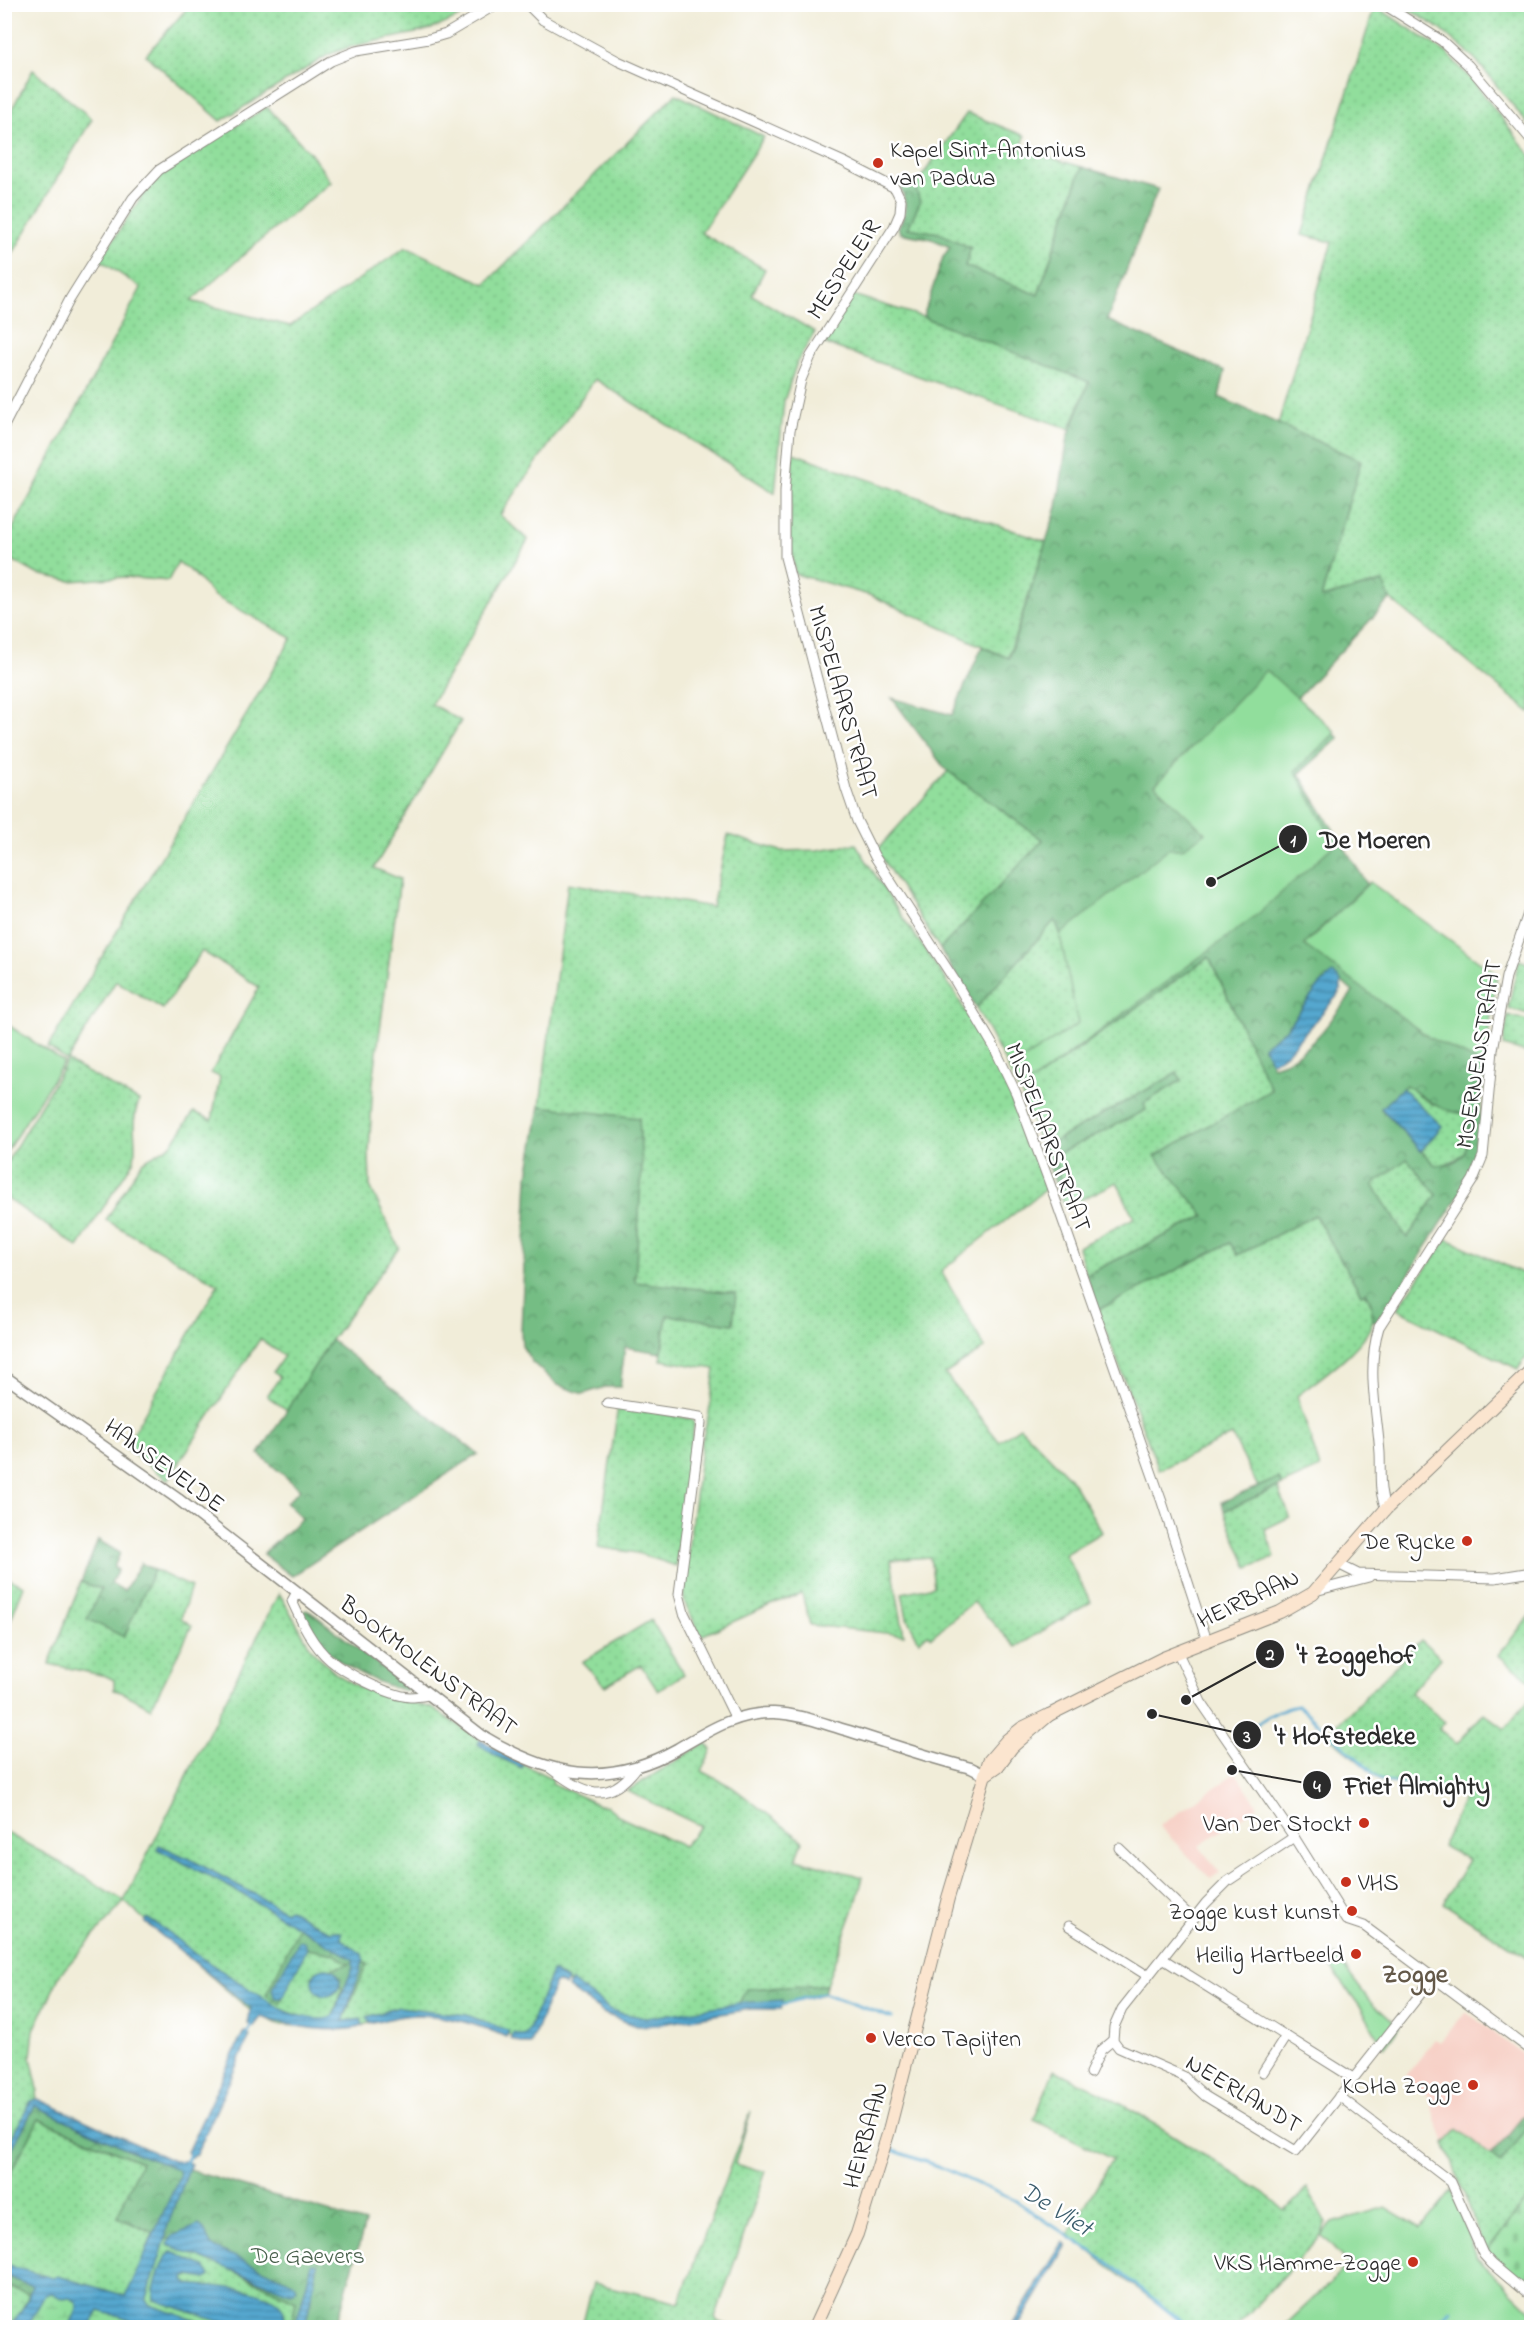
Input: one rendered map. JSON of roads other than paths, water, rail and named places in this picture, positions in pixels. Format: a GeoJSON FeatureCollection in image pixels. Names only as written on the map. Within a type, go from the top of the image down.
{"type":"FeatureCollection","features":[{"type":"Feature","properties":{"kind":"main road","name":"HEIRBAAN"},"geometry":{"type":"LineString","coordinates":[[814,2328],[857,2234],[888,2134],[948,1898],[985,1775],[998,1766],[1012,1747],[1049,1715],[1178,1653],[1280,1612],[1301,1601],[1314,1591],[1386,1509],[1532,1370]]}},
{"type":"Feature","properties":{"kind":"street"},"geometry":{"type":"LineString","coordinates":[[4,426],[70,299],[134,198],[159,170],[331,61],[356,51],[446,34],[496,4]]}},
{"type":"Feature","properties":{"kind":"street","name":"MESPELEIR"},"geometry":{"type":"LineString","coordinates":[[527,4],[543,20],[618,61],[844,162],[895,188],[901,200],[900,213],[894,227],[823,335],[801,380],[790,430],[785,491],[785,557],[795,598]]}},
{"type":"Feature","properties":{"kind":"street"},"geometry":{"type":"LineString","coordinates":[[1383,4],[1442,41],[1460,57],[1532,141]]}},
{"type":"Feature","properties":{"kind":"street","name":"MISPELAARSTRAAT"},"geometry":{"type":"LineString","coordinates":[[795,598],[846,789],[857,821],[875,858],[955,981],[988,1037],[1016,1093],[1162,1502],[1207,1641]]}},
{"type":"Feature","properties":{"kind":"street","name":"MOERNENSTRAAT"},"geometry":{"type":"LineString","coordinates":[[1386,1509],[1380,1484],[1373,1347],[1379,1327],[1473,1180],[1483,1156],[1493,1050],[1506,977],[1532,902]]}},
{"type":"Feature","properties":{"kind":"street","name":"HANSEVELDE"},"geometry":{"type":"LineString","coordinates":[[4,1376],[178,1499],[297,1592]]}},
{"type":"Feature","properties":{"kind":"street"},"geometry":{"type":"LineString","coordinates":[[607,1403],[700,1417],[679,1594],[684,1613],[736,1719]]}},
{"type":"Feature","properties":{"kind":"street"},"geometry":{"type":"LineString","coordinates":[[1341,1561],[1344,1567],[1351,1572],[1380,1574],[1495,1578],[1532,1572]]}},
{"type":"Feature","properties":{"kind":"street"},"geometry":{"type":"LineString","coordinates":[[1314,1591],[1380,1574]]}},
{"type":"Feature","properties":{"kind":"street"},"geometry":{"type":"LineString","coordinates":[[297,1592],[292,1601],[298,1614],[317,1646],[329,1660],[367,1683],[408,1697],[428,1695]]}},
{"type":"Feature","properties":{"kind":"street","name":"BOOKMOLENSTRAAT"},"geometry":{"type":"LineString","coordinates":[[297,1592],[481,1735],[507,1751],[550,1768],[570,1772],[605,1773],[637,1767],[650,1763],[710,1730],[736,1719],[757,1714],[795,1715],[971,1768],[985,1775]]}},
{"type":"Feature","properties":{"kind":"street"},"geometry":{"type":"LineString","coordinates":[[1178,1653],[1201,1702],[1294,1837],[1346,1920],[1364,1926],[1532,2051]]}},
{"type":"Feature","properties":{"kind":"street"},"geometry":{"type":"LineString","coordinates":[[550,1768],[579,1788],[595,1793],[613,1790],[631,1776],[637,1767]]}},
{"type":"Feature","properties":{"kind":"street"},"geometry":{"type":"LineString","coordinates":[[1090,2073],[1101,2050],[1113,2040],[1114,2027],[1122,2009],[1193,1919],[1228,1881],[1294,1837]]}},
{"type":"Feature","properties":{"kind":"street"},"geometry":{"type":"LineString","coordinates":[[1119,1848],[1193,1919]]}},
{"type":"Feature","properties":{"kind":"street"},"geometry":{"type":"LineString","coordinates":[[1069,1926],[1148,1976]]}},
{"type":"Feature","properties":{"kind":"street"},"geometry":{"type":"LineString","coordinates":[[1163,1959],[1353,2079]]}},
{"type":"Feature","properties":{"kind":"street","name":"NEERLANDT"},"geometry":{"type":"LineString","coordinates":[[1113,2040],[1119,2048],[1183,2076],[1205,2096],[1296,2151],[1433,1978]]}},
{"type":"Feature","properties":{"kind":"street","name":"NEERLANDT"},"geometry":{"type":"LineString","coordinates":[[1263,2072],[1286,2036]]}},
{"type":"Feature","properties":{"kind":"street"},"geometry":{"type":"LineString","coordinates":[[1339,2096],[1451,2182],[1483,2254],[1531,2296]]}},
{"type":"Feature","properties":{"kind":"water"},"geometry":{"type":"Polygon","coordinates":[[[1333,973],[1341,981],[1341,989],[1337,996],[1286,1054],[1271,1062],[1263,1046],[1286,1029],[1319,986],[1333,973]]]}},
{"type":"Feature","properties":{"kind":"water"},"geometry":{"type":"Polygon","coordinates":[[[1402,1088],[1442,1126],[1421,1151],[1381,1108],[1402,1088]]]}},
{"type":"Feature","properties":{"kind":"water"},"geometry":{"type":"Polygon","coordinates":[[[480,1740],[524,1764],[522,1768],[496,1756],[478,1744],[480,1740]]]}},
{"type":"Feature","properties":{"kind":"water"},"geometry":{"type":"Polygon","coordinates":[[[159,1845],[192,1860],[285,1911],[289,1909],[330,1932],[342,1933],[341,1939],[362,1954],[364,1959],[343,2021],[361,2019],[363,2026],[339,2030],[312,2028],[261,2017],[254,2026],[248,2024],[251,2008],[145,1922],[147,1918],[200,1957],[278,2007],[306,2017],[321,2019],[333,2016],[353,1967],[353,1959],[231,1888],[157,1849],[159,1845]]]}},
{"type":"Feature","properties":{"kind":"water"},"geometry":{"type":"Polygon","coordinates":[[[299,1941],[305,1942],[307,1948],[286,1992],[282,1998],[276,1998],[272,1991],[273,1987],[299,1941]]]}},
{"type":"Feature","properties":{"kind":"water"},"geometry":{"type":"Polygon","coordinates":[[[326,1968],[336,1972],[340,1982],[336,1992],[326,1996],[316,1992],[312,1982],[316,1972],[326,1968]]]}},
{"type":"Feature","properties":{"kind":"water"},"geometry":{"type":"Polygon","coordinates":[[[552,1971],[567,1980],[565,1986],[558,1982],[555,1983],[531,2044],[523,2044],[511,2039],[513,2033],[524,2036],[527,2034],[552,1971]]]}},
{"type":"Feature","properties":{"kind":"water"},"geometry":{"type":"Polygon","coordinates":[[[571,1981],[610,2009],[646,2018],[738,2003],[783,2000],[781,2009],[750,2009],[656,2025],[637,2026],[605,2014],[568,1988],[571,1981]]]}},
{"type":"Feature","properties":{"kind":"water"},"geometry":{"type":"Polygon","coordinates":[[[399,2007],[467,2015],[509,2031],[506,2037],[485,2028],[427,2015],[404,2016],[370,2024],[367,2017],[399,2007]]]}},
{"type":"Feature","properties":{"kind":"water"},"geometry":{"type":"Polygon","coordinates":[[[245,2032],[250,2036],[196,2155],[191,2157],[187,2152],[245,2032]]]}},
{"type":"Feature","properties":{"kind":"water"},"geometry":{"type":"Polygon","coordinates":[[[38,2099],[173,2161],[185,2161],[191,2164],[166,2230],[166,2238],[146,2301],[150,2305],[215,2327],[132,2327],[130,2320],[99,2311],[89,2327],[69,2327],[77,2310],[77,2302],[70,2298],[63,2299],[52,2293],[45,2295],[27,2327],[11,2327],[27,2301],[32,2286],[5,2276],[5,2265],[53,2278],[58,2276],[126,2296],[180,2175],[178,2169],[145,2157],[35,2106],[5,2162],[5,2150],[31,2101],[38,2099]]]}},
{"type":"Feature","properties":{"kind":"water"},"geometry":{"type":"Polygon","coordinates":[[[199,2225],[204,2229],[211,2246],[294,2283],[297,2288],[290,2293],[168,2245],[172,2236],[199,2225]]]}},
{"type":"Feature","properties":{"kind":"water"},"geometry":{"type":"Polygon","coordinates":[[[1063,2242],[1067,2245],[1018,2327],[1011,2327],[1063,2242]]]}},
{"type":"Feature","properties":{"kind":"water"},"geometry":{"type":"Polygon","coordinates":[[[172,2252],[206,2267],[210,2276],[206,2279],[185,2277],[184,2280],[189,2284],[250,2291],[278,2303],[284,2313],[282,2327],[236,2327],[154,2300],[158,2274],[172,2252]]]}},
{"type":"Feature","properties":{"kind":"water"},"geometry":{"type":"Polygon","coordinates":[[[312,2263],[318,2264],[305,2327],[295,2327],[312,2263]]]}},
{"type":"Feature","properties":{"kind":"waterway","name":"De Vliet"},"geometry":{"type":"LineString","coordinates":[[1236,1739],[1273,1714],[1298,1705],[1382,1781],[1461,1791]]}},
{"type":"Feature","properties":{"kind":"waterway"},"geometry":{"type":"LineString","coordinates":[[779,2005],[823,1993],[892,2018]]}},
{"type":"Feature","properties":{"kind":"waterway"},"geometry":{"type":"LineString","coordinates":[[247,2035],[253,2022]]}},
{"type":"Feature","properties":{"kind":"waterway","name":"De Vliet"},"geometry":{"type":"LineString","coordinates":[[893,2146],[892,2150],[940,2167],[1016,2201],[1110,2264],[1189,2328]]}},
{"type":"Feature","properties":{"kind":"waterway"},"geometry":{"type":"LineString","coordinates":[[185,2165],[191,2152]]}},
{"type":"Feature","properties":{"kind":"waterway"},"geometry":{"type":"LineString","coordinates":[[1432,2328],[1451,2310]]}},
{"type":"Feature","properties":{"kind":"place","name":"Kapel Sint-Antonius van Padua"},"geometry":{"type":"Point","coordinates":[878,163]}},
{"type":"Feature","properties":{"kind":"place","name":"De Moeren"},"geometry":{"type":"Point","coordinates":[1211,882]}},
{"type":"Feature","properties":{"kind":"place","name":"De Rycke"},"geometry":{"type":"Point","coordinates":[1467,1541]}},
{"type":"Feature","properties":{"kind":"place","name":"'t Zoggehof"},"geometry":{"type":"Point","coordinates":[1186,1700]}},
{"type":"Feature","properties":{"kind":"place","name":"'t Hofstedeke"},"geometry":{"type":"Point","coordinates":[1152,1714]}},
{"type":"Feature","properties":{"kind":"place","name":"Friet Almighty"},"geometry":{"type":"Point","coordinates":[1232,1770]}},
{"type":"Feature","properties":{"kind":"place","name":"Van Der Stockt"},"geometry":{"type":"Point","coordinates":[1364,1823]}},
{"type":"Feature","properties":{"kind":"place","name":"VHS"},"geometry":{"type":"Point","coordinates":[1346,1882]}},
{"type":"Feature","properties":{"kind":"place","name":"Zogge kust kunst"},"geometry":{"type":"Point","coordinates":[1352,1911]}},
{"type":"Feature","properties":{"kind":"place","name":"Heilig Hartbeeld"},"geometry":{"type":"Point","coordinates":[1356,1954]}},
{"type":"Feature","properties":{"kind":"place","name":"Verco Tapijten"},"geometry":{"type":"Point","coordinates":[871,2038]}},
{"type":"Feature","properties":{"kind":"place","name":"KOHa Zogge"},"geometry":{"type":"Point","coordinates":[1473,2085]}},
{"type":"Feature","properties":{"kind":"place","name":"VKS Hamme-Zogge"},"geometry":{"type":"Point","coordinates":[1413,2262]}},
{"type":"Feature","properties":{"kind":"district","name":"Zogge"},"geometry":{"type":"Point","coordinates":[1415,1973]}},
{"type":"Feature","properties":{"kind":"park label","name":"De Gaevers"},"geometry":{"type":"Point","coordinates":[308,2255]}}]}
